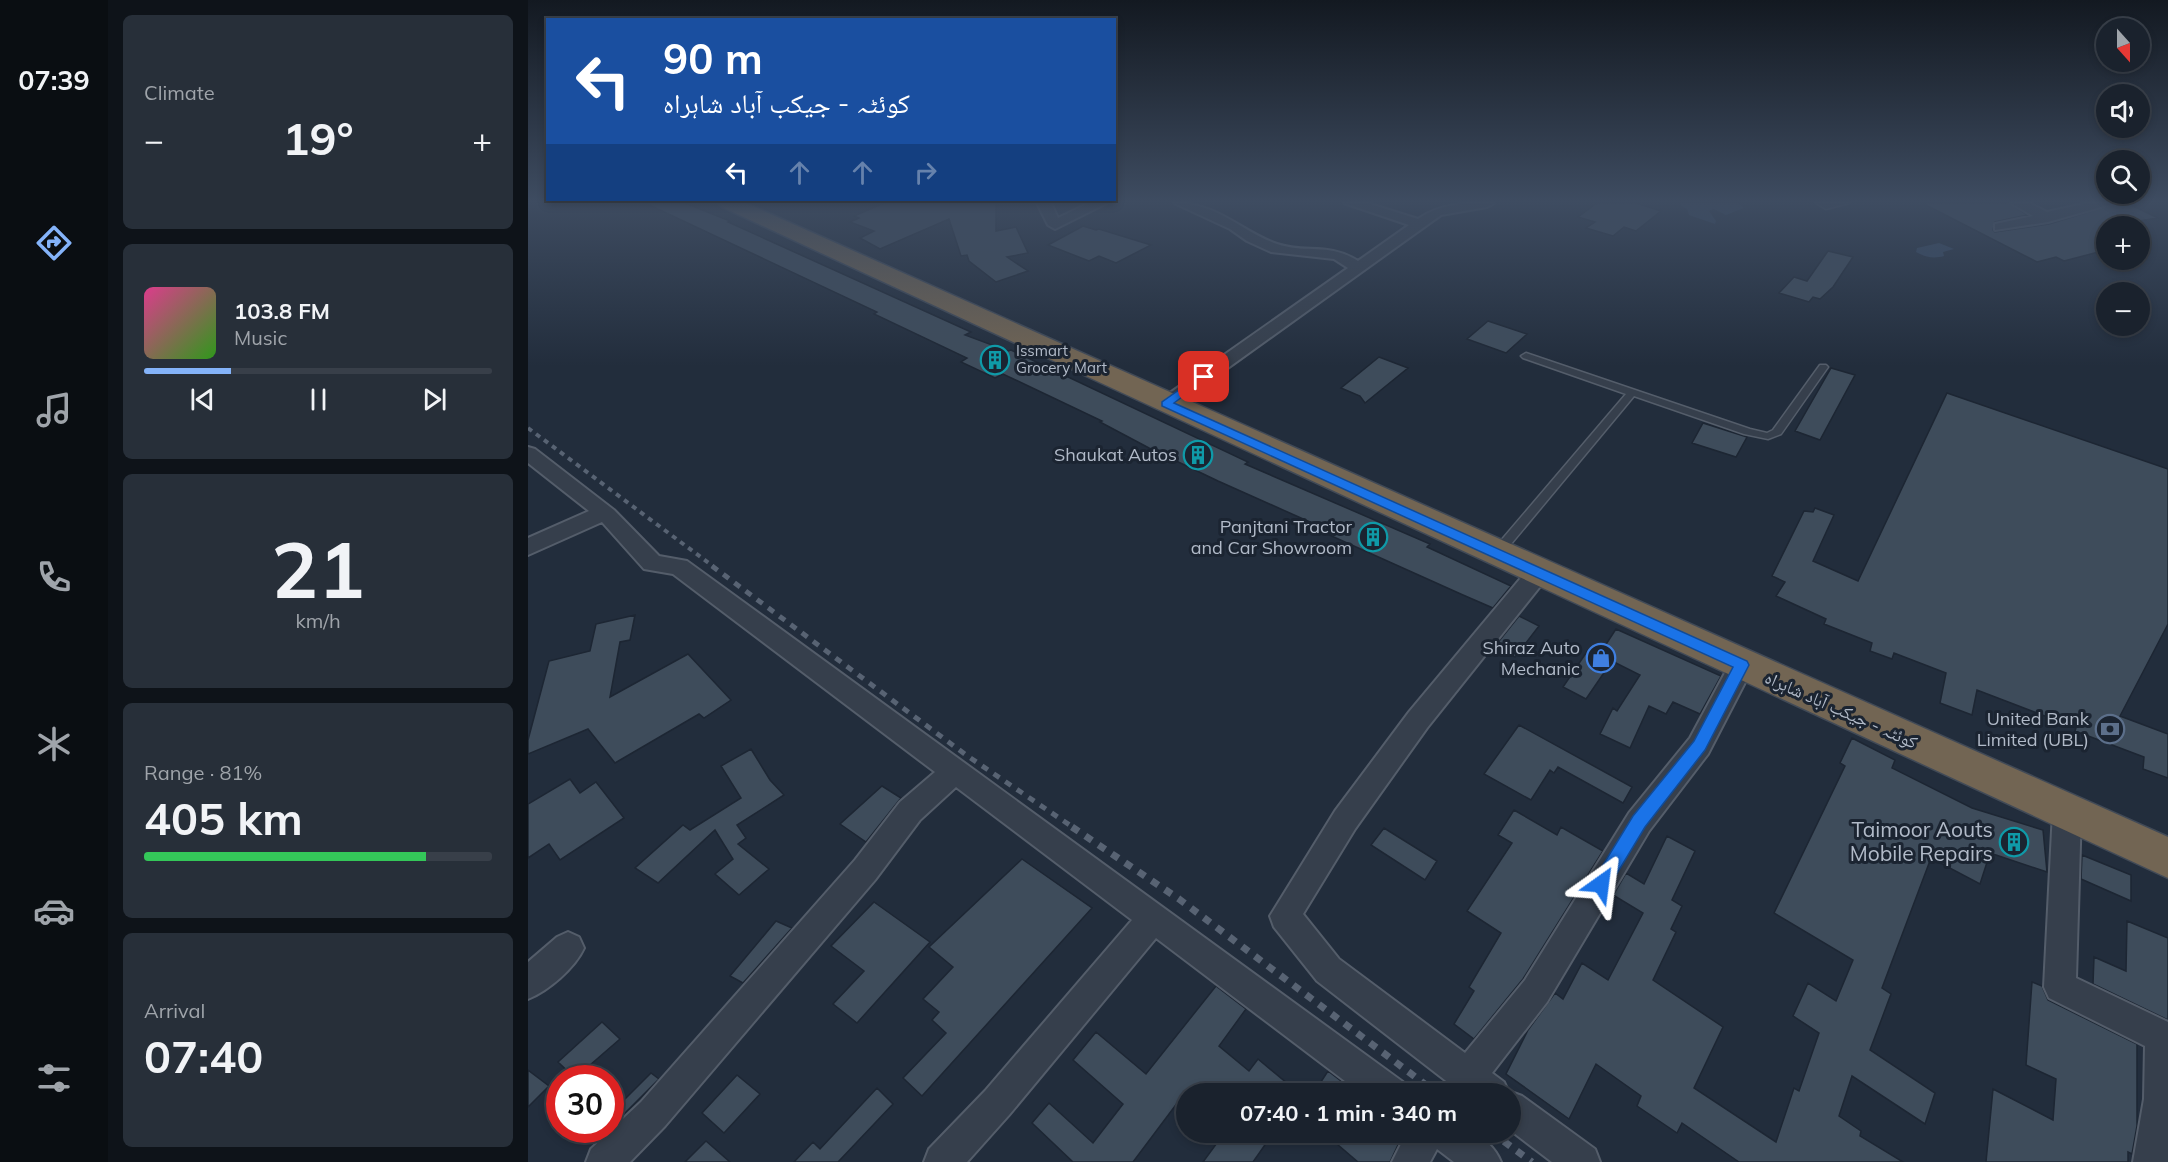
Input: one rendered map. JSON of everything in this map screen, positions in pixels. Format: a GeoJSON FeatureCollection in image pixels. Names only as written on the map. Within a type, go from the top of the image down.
{"type":"FeatureCollection","features":[{"type":"Feature","properties":{"kind":"highway","name":"کوئٹہ - جیکب آباد شاہراہ"},"geometry":{"type":"LineString","coordinates":[[847,257],[2168,858]]}},
{"type":"Feature","properties":{"kind":"street"},"geometry":{"type":"LineString","coordinates":[[1341,257],[1358,268]]}},
{"type":"Feature","properties":{"kind":"street"},"geometry":{"type":"LineString","coordinates":[[1166,404],[1373,257]]}},
{"type":"Feature","properties":{"kind":"street"},"geometry":{"type":"LineString","coordinates":[[528,453],[604,513],[652,563],[679,567],[1376,1083]]}},
{"type":"Feature","properties":{"kind":"street"},"geometry":{"type":"LineString","coordinates":[[528,547],[604,513]]}},
{"type":"Feature","properties":{"kind":"street"},"geometry":{"type":"LineString","coordinates":[[1477,1083],[1328,970],[1286,916],[1345,820],[1404,738],[1538,573]]}},
{"type":"Feature","properties":{"kind":"street"},"geometry":{"type":"LineString","coordinates":[[1468,1076],[1536,990],[1639,822],[1699,746],[1742,665]]}},
{"type":"Feature","properties":{"kind":"street"},"geometry":{"type":"LineString","coordinates":[[604,1162],[661,1106],[857,878],[910,811],[954,772]]}},
{"type":"Feature","properties":{"kind":"street"},"geometry":{"type":"LineString","coordinates":[[2067,811],[2060,987],[2161,1036],[2164,1052],[2157,1133],[2151,1162]]}},
{"type":"Feature","properties":{"kind":"street"},"geometry":{"type":"LineString","coordinates":[[942,1162],[997,1103],[1153,918]]}},
{"type":"Feature","properties":{"kind":"street"},"geometry":{"type":"LineString","coordinates":[[528,983],[568,948]]}},
{"type":"Feature","properties":{"kind":"street"},"geometry":{"type":"LineString","coordinates":[[1521,1116],[1582,1162]]}},
{"type":"Feature","properties":{"kind":"street"},"geometry":{"type":"LineString","coordinates":[[1410,1162],[1421,1143]]}},
{"type":"Feature","properties":{"kind":"street"},"geometry":{"type":"LineString","coordinates":[[1458,1143],[1483,1162]]}},
{"type":"Feature","properties":{"kind":"lane"},"geometry":{"type":"LineString","coordinates":[[1526,356],[1748,432],[1768,435],[1777,432],[1823,367]]}},
{"type":"Feature","properties":{"kind":"lane"},"geometry":{"type":"LineString","coordinates":[[1496,554],[1632,393]]}},
{"type":"Feature","properties":{"kind":"building"},"geometry":{"type":"Polygon","coordinates":[[[760,257],[806,257],[971,332],[965,335],[1008,351],[1011,350],[1248,462],[1245,464],[1430,544],[1427,547],[1511,586],[1493,608],[1316,529],[1319,526],[1149,448],[1100,422],[1102,421],[1003,374],[995,378],[961,362],[967,358],[874,314],[877,312],[760,257]]]}},
{"type":"Feature","properties":{"kind":"building"},"geometry":{"type":"Polygon","coordinates":[[[968,257],[1007,257],[1028,271],[996,282],[969,261],[968,257]]]}},
{"type":"Feature","properties":{"kind":"building"},"geometry":{"type":"Polygon","coordinates":[[[1079,257],[1097,257],[1089,261],[1079,257]]]}},
{"type":"Feature","properties":{"kind":"building"},"geometry":{"type":"Polygon","coordinates":[[[1102,257],[1127,257],[1116,263],[1102,257]]]}},
{"type":"Feature","properties":{"kind":"building"},"geometry":{"type":"Polygon","coordinates":[[[1824,257],[1853,257],[1833,287],[1820,299],[1813,297],[1809,302],[1779,293],[1794,277],[1807,281],[1824,257]]]}},
{"type":"Feature","properties":{"kind":"building"},"geometry":{"type":"Polygon","coordinates":[[[2028,257],[2055,257],[2037,262],[2028,257]]]}},
{"type":"Feature","properties":{"kind":"building"},"geometry":{"type":"Polygon","coordinates":[[[2056,257],[2078,257],[2064,261],[2056,257]]]}},
{"type":"Feature","properties":{"kind":"building"},"geometry":{"type":"Polygon","coordinates":[[[1488,321],[1527,334],[1506,353],[1467,339],[1488,321]]]}},
{"type":"Feature","properties":{"kind":"building"},"geometry":{"type":"Polygon","coordinates":[[[1379,357],[1408,368],[1365,403],[1360,396],[1341,388],[1379,357]]]}},
{"type":"Feature","properties":{"kind":"building"},"geometry":{"type":"Polygon","coordinates":[[[1831,368],[1855,375],[1820,440],[1795,431],[1831,368]]]}},
{"type":"Feature","properties":{"kind":"building"},"geometry":{"type":"Polygon","coordinates":[[[1947,393],[2168,469],[2168,624],[2120,716],[2168,734],[2168,778],[2143,769],[2144,757],[1977,690],[1972,715],[1940,703],[1946,673],[1894,653],[1892,659],[1870,651],[1872,643],[1824,624],[1826,619],[1776,596],[1785,582],[1772,576],[1804,511],[1813,512],[1815,508],[1834,515],[1813,561],[1858,581],[1947,393]]]}},
{"type":"Feature","properties":{"kind":"building"},"geometry":{"type":"Polygon","coordinates":[[[1703,423],[1747,437],[1736,457],[1692,443],[1703,423]]]}},
{"type":"Feature","properties":{"kind":"building"},"geometry":{"type":"Polygon","coordinates":[[[635,615],[630,640],[620,642],[610,697],[688,654],[731,700],[704,718],[699,714],[615,763],[588,729],[528,754],[528,740],[549,661],[590,651],[596,624],[635,615]]]}},
{"type":"Feature","properties":{"kind":"building"},"geometry":{"type":"Polygon","coordinates":[[[1519,616],[1539,626],[1515,657],[1495,646],[1519,616]]]}},
{"type":"Feature","properties":{"kind":"building"},"geometry":{"type":"Polygon","coordinates":[[[1616,629],[1721,676],[1700,714],[1673,702],[1666,714],[1649,706],[1630,748],[1600,734],[1613,708],[1617,711],[1640,675],[1612,661],[1586,699],[1563,687],[1588,650],[1605,658],[1599,655],[1616,629]]]}},
{"type":"Feature","properties":{"kind":"building"},"geometry":{"type":"Polygon","coordinates":[[[1519,725],[1632,787],[1623,803],[1558,767],[1554,773],[1550,770],[1531,800],[1484,774],[1519,725]]]}},
{"type":"Feature","properties":{"kind":"building"},"geometry":{"type":"Polygon","coordinates":[[[1852,738],[1895,760],[1892,768],[1972,808],[2043,830],[2047,872],[1990,853],[1980,884],[1931,858],[1882,988],[1891,994],[1870,1050],[1935,1093],[1925,1124],[1852,1076],[1839,1116],[1861,1131],[1860,1136],[1903,1162],[1739,1162],[1682,1123],[1677,1133],[1637,1106],[1641,1096],[1596,1064],[1569,1119],[1506,1074],[1528,1030],[1555,993],[1563,999],[1582,963],[1608,980],[1643,913],[1613,895],[1626,873],[1644,884],[1667,836],[1695,851],[1672,900],[1682,906],[1671,929],[1676,932],[1653,980],[1723,1027],[1694,1088],[1776,1142],[1794,1088],[1799,1091],[1819,1033],[1793,1016],[1808,983],[1836,1001],[1853,960],[1774,913],[1845,766],[1840,763],[1852,738]]]}},
{"type":"Feature","properties":{"kind":"building"},"geometry":{"type":"Polygon","coordinates":[[[751,749],[770,780],[784,795],[737,825],[746,838],[738,844],[769,869],[739,895],[715,874],[733,859],[715,830],[658,883],[635,868],[683,825],[690,830],[741,798],[721,766],[751,749]]]}},
{"type":"Feature","properties":{"kind":"building"},"geometry":{"type":"Polygon","coordinates":[[[570,779],[580,793],[596,782],[624,818],[560,860],[549,844],[528,858],[528,804],[570,779]]]}},
{"type":"Feature","properties":{"kind":"building"},"geometry":{"type":"Polygon","coordinates":[[[882,786],[901,798],[866,842],[840,824],[882,786]]]}},
{"type":"Feature","properties":{"kind":"building"},"geometry":{"type":"Polygon","coordinates":[[[1514,810],[1557,835],[1561,827],[1603,851],[1523,979],[1474,1039],[1454,1024],[1474,991],[1469,987],[1501,933],[1467,911],[1512,843],[1498,835],[1514,810]]]}},
{"type":"Feature","properties":{"kind":"building"},"geometry":{"type":"Polygon","coordinates":[[[1384,828],[1437,861],[1425,880],[1371,845],[1384,828]]]}},
{"type":"Feature","properties":{"kind":"building"},"geometry":{"type":"Polygon","coordinates":[[[2082,855],[2131,875],[2131,901],[2081,879],[2082,855]]]}},
{"type":"Feature","properties":{"kind":"building"},"geometry":{"type":"Polygon","coordinates":[[[1022,859],[1092,908],[922,1096],[903,1078],[946,1033],[932,1020],[939,1012],[923,999],[953,967],[929,947],[1022,859]]]}},
{"type":"Feature","properties":{"kind":"building"},"geometry":{"type":"Polygon","coordinates":[[[874,902],[930,942],[857,1023],[833,1004],[864,971],[831,946],[874,902]]]}},
{"type":"Feature","properties":{"kind":"building"},"geometry":{"type":"Polygon","coordinates":[[[776,921],[792,928],[743,983],[730,976],[776,921]]]}},
{"type":"Feature","properties":{"kind":"building"},"geometry":{"type":"Polygon","coordinates":[[[2127,921],[2168,938],[2168,1020],[2093,984],[2094,957],[2126,971],[2127,921]]]}},
{"type":"Feature","properties":{"kind":"building"},"geometry":{"type":"Polygon","coordinates":[[[2032,982],[2042,986],[2048,1000],[2137,1044],[2137,1126],[2132,1154],[2128,1152],[2128,1162],[1986,1162],[1993,1089],[2053,1120],[2056,1079],[2026,1065],[2032,982]]]}},
{"type":"Feature","properties":{"kind":"building"},"geometry":{"type":"Polygon","coordinates":[[[1216,986],[1246,1009],[1219,1046],[1249,1071],[1258,1059],[1287,1083],[1176,1083],[1176,1105],[1133,1162],[1073,1162],[1032,1123],[1049,1103],[1093,1143],[1123,1104],[1073,1060],[1096,1032],[1146,1074],[1216,986]]]}},
{"type":"Feature","properties":{"kind":"building"},"geometry":{"type":"Polygon","coordinates":[[[602,1022],[620,1039],[590,1065],[561,1065],[558,1062],[602,1022]]]}},
{"type":"Feature","properties":{"kind":"building"},"geometry":{"type":"Polygon","coordinates":[[[528,1070],[546,1084],[546,1089],[528,1107],[528,1070]]]}},
{"type":"Feature","properties":{"kind":"building"},"geometry":{"type":"Polygon","coordinates":[[[1328,1071],[1344,1083],[1320,1083],[1328,1071]]]}},
{"type":"Feature","properties":{"kind":"building"},"geometry":{"type":"Polygon","coordinates":[[[651,1073],[659,1079],[624,1114],[624,1100],[651,1073]]]}},
{"type":"Feature","properties":{"kind":"building"},"geometry":{"type":"Polygon","coordinates":[[[737,1075],[760,1094],[724,1133],[702,1113],[737,1075]]]}},
{"type":"Feature","properties":{"kind":"building"},"geometry":{"type":"Polygon","coordinates":[[[877,1088],[893,1104],[838,1162],[794,1162],[813,1142],[820,1149],[877,1088]]]}},
{"type":"Feature","properties":{"kind":"building"},"geometry":{"type":"Polygon","coordinates":[[[706,1141],[730,1162],[685,1162],[706,1141]]]}},
{"type":"Feature","properties":{"kind":"building"},"geometry":{"type":"Polygon","coordinates":[[[1217,1143],[1266,1143],[1253,1162],[1203,1162],[1217,1143]]]}},
{"type":"Feature","properties":{"kind":"building"},"geometry":{"type":"Polygon","coordinates":[[[1336,1143],[1399,1143],[1390,1162],[1358,1162],[1336,1143]]]}},
{"type":"Feature","properties":{"kind":"railway"},"geometry":{"type":"LineString","coordinates":[[528,428],[714,567]]}},
{"type":"Feature","properties":{"kind":"railway"},"geometry":{"type":"LineString","coordinates":[[712,566],[966,755],[1074,828]]}},
{"type":"Feature","properties":{"kind":"railway"},"geometry":{"type":"LineString","coordinates":[[1072,827],[1179,899],[1423,1083]]}},
{"type":"Feature","properties":{"kind":"railway"},"geometry":{"type":"LineString","coordinates":[[1506,1143],[1532,1162]]}},
{"type":"Feature","properties":{"kind":"place","name":"Issmart Grocery Mart"},"geometry":{"type":"Point","coordinates":[995,360]}},
{"type":"Feature","properties":{"kind":"place","name":"Shaukat Autos"},"geometry":{"type":"Point","coordinates":[1198,455]}},
{"type":"Feature","properties":{"kind":"place","name":"Panjtani Tractor and Car Showroom"},"geometry":{"type":"Point","coordinates":[1373,537]}},
{"type":"Feature","properties":{"kind":"place","name":"Shiraz Auto Mechanic"},"geometry":{"type":"Point","coordinates":[1601,658]}},
{"type":"Feature","properties":{"kind":"place","name":"United Bank Limited (UBL)"},"geometry":{"type":"Point","coordinates":[2110,729]}},
{"type":"Feature","properties":{"kind":"place","name":"Taimoor Aouts Mobile Repairs"},"geometry":{"type":"Point","coordinates":[2014,842]}},
{"type":"Feature","properties":{"kind":"route"},"geometry":{"type":"LineString","coordinates":[[1204,377],[1166,404],[1742,665],[1699,746],[1639,822],[1601,884]]}}]}
